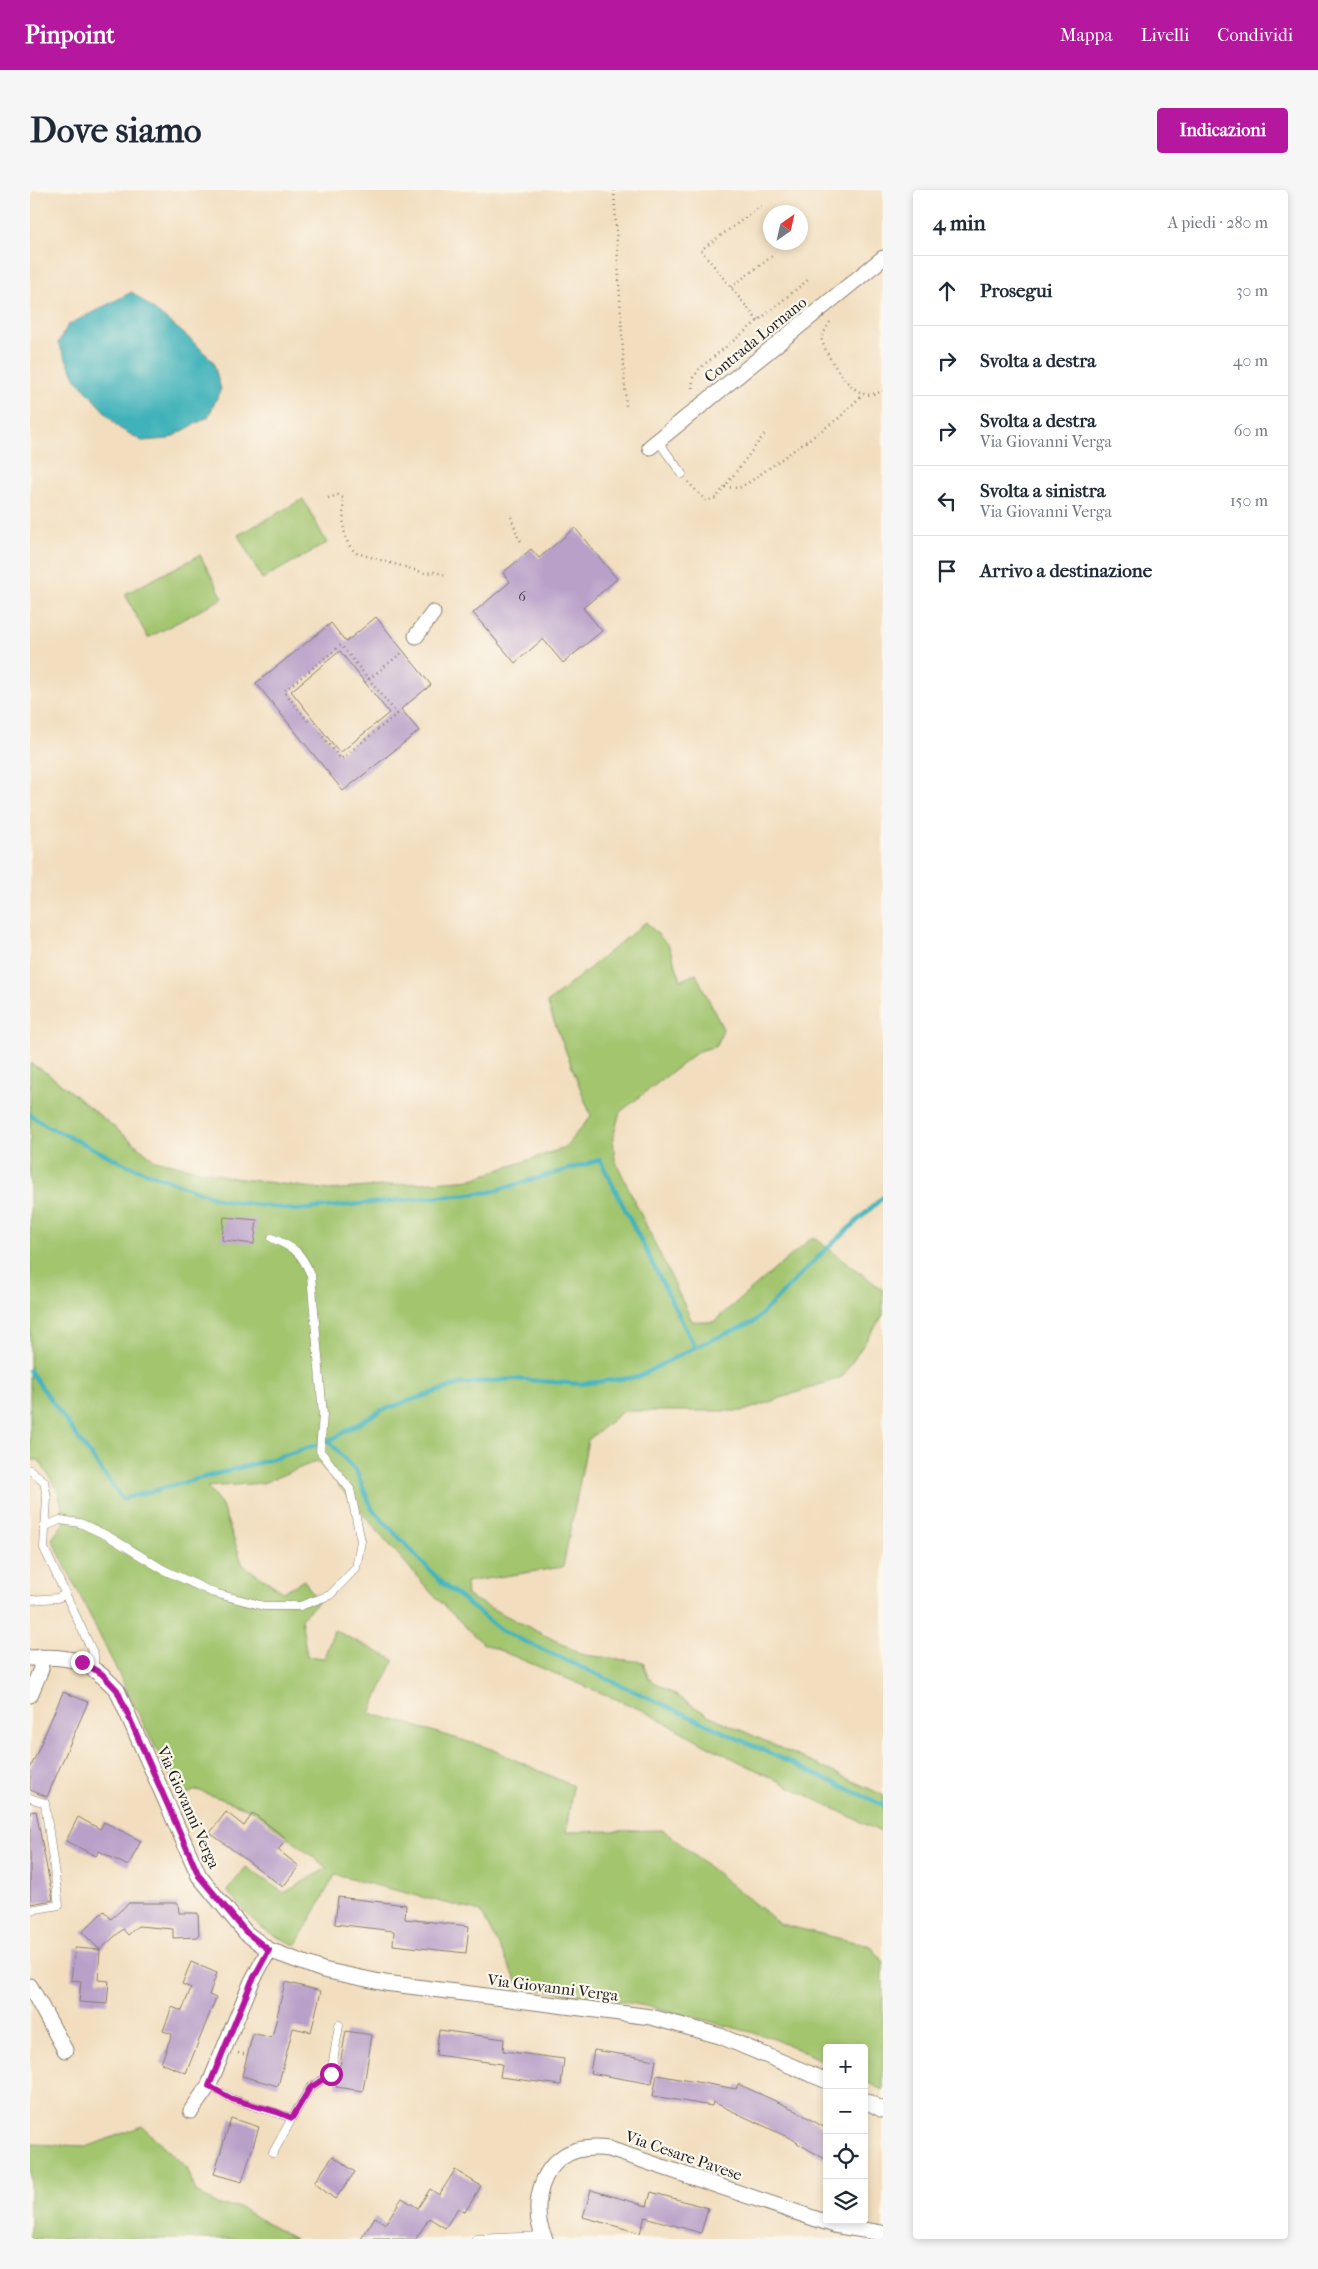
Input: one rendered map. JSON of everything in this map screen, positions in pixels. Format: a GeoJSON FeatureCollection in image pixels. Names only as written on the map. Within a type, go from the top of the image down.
{"type":"FeatureCollection","features":[{"type":"Feature","properties":{"kind":"street","name":"Contrada Lornano"},"geometry":{"type":"LineString","coordinates":[[654,444],[883,258]]}},
{"type":"Feature","properties":{"kind":"street"},"geometry":{"type":"LineString","coordinates":[[416,636],[433,613]]}},
{"type":"Feature","properties":{"kind":"street","name":"Via Giovanni Verga"},"geometry":{"type":"LineString","coordinates":[[35,1658],[69,1658],[94,1668],[117,1690],[199,1876],[246,1932],[269,1950],[323,1970],[385,1983],[651,2017],[720,2036],[823,2079]]}},
{"type":"Feature","properties":{"kind":"street","name":"Via Giovanni Verga"},"geometry":{"type":"LineString","coordinates":[[30,1695],[42,1669],[35,1658]]}},
{"type":"Feature","properties":{"kind":"street"},"geometry":{"type":"LineString","coordinates":[[191,2111],[209,2086],[252,1981],[269,1950]]}},
{"type":"Feature","properties":{"kind":"street"},"geometry":{"type":"LineString","coordinates":[[30,1986],[65,2050]]}},
{"type":"Feature","properties":{"kind":"street"},"geometry":{"type":"LineString","coordinates":[[868,2102],[883,2110]]}},
{"type":"Feature","properties":{"kind":"street","name":"Via Cesare Pavese"},"geometry":{"type":"LineString","coordinates":[[545,2238],[539,2222],[538,2197],[547,2174],[561,2158],[594,2147],[609,2149],[834,2225],[882,2232]]}},
{"type":"Feature","properties":{"kind":"lane"},"geometry":{"type":"LineString","coordinates":[[654,444],[682,474]]}},
{"type":"Feature","properties":{"kind":"lane"},"geometry":{"type":"LineString","coordinates":[[44,1527],[60,1520],[80,1523],[108,1536],[164,1570],[214,1593],[264,1606],[300,1606],[330,1595],[356,1568],[362,1541],[350,1489],[320,1451],[320,1436],[324,1415],[311,1275],[302,1256],[289,1246],[272,1238]]}},
{"type":"Feature","properties":{"kind":"lane"},"geometry":{"type":"LineString","coordinates":[[30,1470],[44,1481],[47,1498],[44,1548],[94,1655],[94,1668]]}},
{"type":"Feature","properties":{"kind":"lane"},"geometry":{"type":"LineString","coordinates":[[30,1600],[57,1598],[65,1595]]}},
{"type":"Feature","properties":{"kind":"lane"},"geometry":{"type":"LineString","coordinates":[[30,1798],[45,1803],[59,1906],[30,1910]]}},
{"type":"Feature","properties":{"kind":"lane"},"geometry":{"type":"LineString","coordinates":[[273,2153],[310,2088],[331,2074],[339,2025]]}},
{"type":"Feature","properties":{"kind":"lane"},"geometry":{"type":"LineString","coordinates":[[209,2086],[232,2099],[292,2118]]}},
{"type":"Feature","properties":{"kind":"lane"},"geometry":{"type":"LineString","coordinates":[[476,2239],[545,2238]]}},
{"type":"Feature","properties":{"kind":"path"},"geometry":{"type":"LineString","coordinates":[[614,190],[626,406]]}},
{"type":"Feature","properties":{"kind":"path"},"geometry":{"type":"LineString","coordinates":[[758,320],[701,250],[764,204]]}},
{"type":"Feature","properties":{"kind":"path"},"geometry":{"type":"LineString","coordinates":[[731,287],[775,254]]}},
{"type":"Feature","properties":{"kind":"path"},"geometry":{"type":"LineString","coordinates":[[696,409],[692,396],[693,378],[700,368],[809,279]]}},
{"type":"Feature","properties":{"kind":"path"},"geometry":{"type":"LineString","coordinates":[[831,320],[821,338],[824,348],[833,363],[851,385],[863,394],[883,391]]}},
{"type":"Feature","properties":{"kind":"path"},"geometry":{"type":"LineString","coordinates":[[725,487],[739,488],[751,481],[839,418],[863,394]]}},
{"type":"Feature","properties":{"kind":"path"},"geometry":{"type":"LineString","coordinates":[[682,474],[706,501],[716,498],[764,435]]}},
{"type":"Feature","properties":{"kind":"path"},"geometry":{"type":"LineString","coordinates":[[328,498],[338,495],[343,498],[345,540],[349,548],[357,553],[425,573],[434,572],[447,575]]}},
{"type":"Feature","properties":{"kind":"path"},"geometry":{"type":"LineString","coordinates":[[511,517],[518,537],[523,544]]}},
{"type":"Feature","properties":{"kind":"path"},"geometry":{"type":"LineString","coordinates":[[308,721],[284,690],[341,645],[397,714],[341,759],[319,732]]}},
{"type":"Feature","properties":{"kind":"path"},"geometry":{"type":"LineString","coordinates":[[365,682],[404,651]]}},
{"type":"Feature","properties":{"kind":"path"},"geometry":{"type":"LineString","coordinates":[[237,2050],[236,2052],[248,2055]]}},
{"type":"Feature","properties":{"kind":"green space"},"geometry":{"type":"Polygon","coordinates":[[[303,499],[327,543],[262,579],[238,535],[303,499]]]}},
{"type":"Feature","properties":{"kind":"green space"},"geometry":{"type":"Polygon","coordinates":[[[200,555],[223,598],[148,638],[125,594],[200,555]]]}},
{"type":"Feature","properties":{"kind":"green space"},"geometry":{"type":"Polygon","coordinates":[[[646,922],[669,946],[681,980],[696,974],[723,1029],[717,1046],[699,1051],[620,1112],[613,1137],[615,1160],[692,1321],[713,1322],[813,1237],[883,1290],[883,1315],[842,1377],[743,1411],[623,1411],[588,1440],[563,1567],[466,1582],[467,1596],[584,1655],[643,1662],[648,1678],[708,1715],[883,1795],[883,1833],[710,1747],[642,1710],[482,1643],[434,1596],[317,1461],[263,1483],[207,1487],[222,1506],[243,1565],[283,1592],[304,1580],[318,1602],[301,1618],[307,1656],[324,1658],[334,1630],[394,1660],[370,1713],[489,1748],[573,1786],[566,1832],[663,1830],[780,1924],[871,1946],[883,1962],[883,2090],[868,2083],[868,2044],[823,2044],[823,2061],[774,2038],[657,2008],[583,1995],[520,1987],[481,1912],[335,1875],[296,1945],[265,1930],[250,1917],[227,1891],[246,1867],[284,1893],[327,1868],[254,1811],[197,1790],[181,1796],[52,1539],[66,1520],[57,1489],[39,1460],[30,1460],[30,1063],[47,1073],[155,1160],[234,1178],[329,1190],[472,1179],[564,1148],[591,1116],[547,1003],[646,922]]]}},
{"type":"Feature","properties":{"kind":"green space"},"geometry":{"type":"Polygon","coordinates":[[[142,2126],[187,2168],[196,2192],[219,2205],[239,2207],[294,2239],[30,2239],[30,2144],[89,2146],[142,2126]]]}},
{"type":"Feature","properties":{"kind":"water"},"geometry":{"type":"Polygon","coordinates":[[[132,292],[188,337],[213,361],[221,389],[208,417],[168,439],[142,441],[119,428],[76,379],[58,343],[68,325],[132,292]]]}},
{"type":"Feature","properties":{"kind":"building"},"geometry":{"type":"Polygon","coordinates":[[[575,528],[617,579],[583,608],[602,631],[563,663],[543,639],[515,663],[473,613],[510,582],[503,573],[531,549],[539,558],[575,528]]]}},
{"type":"Feature","properties":{"kind":"building"},"geometry":{"type":"Polygon","coordinates":[[[376,617],[431,685],[401,709],[419,731],[343,791],[256,683],[331,623],[346,642],[376,617]],[[340,651],[291,691],[340,753],[389,713],[340,651]]]}},
{"type":"Feature","properties":{"kind":"building"},"geometry":{"type":"Polygon","coordinates":[[[224,1217],[257,1220],[254,1244],[222,1240],[224,1217]]]}},
{"type":"Feature","properties":{"kind":"building"},"geometry":{"type":"Polygon","coordinates":[[[63,1692],[88,1702],[47,1797],[30,1790],[30,1769],[63,1692]]]}},
{"type":"Feature","properties":{"kind":"building"},"geometry":{"type":"Polygon","coordinates":[[[36,1811],[53,1900],[30,1904],[30,1812],[36,1811]]]}},
{"type":"Feature","properties":{"kind":"building"},"geometry":{"type":"Polygon","coordinates":[[[226,1812],[244,1826],[253,1813],[287,1839],[278,1850],[299,1866],[283,1887],[210,1833],[226,1812]]]}},
{"type":"Feature","properties":{"kind":"building"},"geometry":{"type":"Polygon","coordinates":[[[78,1817],[100,1829],[104,1822],[141,1841],[128,1866],[99,1851],[96,1856],[66,1841],[78,1817]]]}},
{"type":"Feature","properties":{"kind":"building"},"geometry":{"type":"Polygon","coordinates":[[[338,1897],[406,1905],[405,1919],[469,1926],[466,1953],[393,1945],[394,1931],[335,1924],[338,1897]]]}},
{"type":"Feature","properties":{"kind":"building"},"geometry":{"type":"Polygon","coordinates":[[[129,1903],[178,1903],[179,1913],[198,1913],[199,1937],[173,1938],[173,1929],[138,1926],[128,1935],[123,1929],[100,1950],[82,1932],[104,1911],[111,1919],[129,1903]]]}},
{"type":"Feature","properties":{"kind":"building"},"geometry":{"type":"Polygon","coordinates":[[[75,1948],[100,1950],[98,1980],[109,1981],[107,2004],[79,2002],[81,1981],[71,1980],[75,1948]]]}},
{"type":"Feature","properties":{"kind":"building"},"geometry":{"type":"Polygon","coordinates":[[[191,1962],[217,1973],[209,1995],[216,1998],[186,2073],[161,2063],[172,2034],[163,2031],[172,2007],[182,2011],[191,1988],[182,1984],[191,1962]]]}},
{"type":"Feature","properties":{"kind":"building"},"geometry":{"type":"Polygon","coordinates":[[[285,1982],[321,1991],[311,2032],[293,2028],[278,2086],[242,2076],[253,2033],[272,2038],[285,1982]]]}},
{"type":"Feature","properties":{"kind":"building"},"geometry":{"type":"Polygon","coordinates":[[[439,2030],[504,2039],[503,2051],[564,2059],[561,2085],[500,2077],[502,2064],[436,2055],[439,2030]]]}},
{"type":"Feature","properties":{"kind":"building"},"geometry":{"type":"Polygon","coordinates":[[[346,2031],[372,2035],[363,2091],[336,2087],[346,2031]]]}},
{"type":"Feature","properties":{"kind":"building"},"geometry":{"type":"Polygon","coordinates":[[[594,2050],[656,2060],[652,2084],[590,2073],[594,2050]]]}},
{"type":"Feature","properties":{"kind":"building"},"geometry":{"type":"Polygon","coordinates":[[[657,2075],[736,2089],[738,2084],[793,2109],[823,2127],[823,2158],[798,2142],[713,2102],[712,2106],[653,2096],[657,2075]]]}},
{"type":"Feature","properties":{"kind":"building"},"geometry":{"type":"Polygon","coordinates":[[[231,2118],[259,2127],[242,2182],[214,2174],[231,2118]]]}},
{"type":"Feature","properties":{"kind":"building"},"geometry":{"type":"Polygon","coordinates":[[[333,2156],[355,2172],[335,2199],[314,2183],[333,2156]]]}},
{"type":"Feature","properties":{"kind":"building"},"geometry":{"type":"Polygon","coordinates":[[[455,2170],[481,2186],[465,2212],[458,2208],[445,2228],[429,2218],[416,2239],[361,2239],[375,2217],[385,2224],[402,2198],[418,2208],[430,2189],[439,2195],[455,2170]]]}},
{"type":"Feature","properties":{"kind":"building"},"geometry":{"type":"Polygon","coordinates":[[[591,2190],[647,2206],[651,2192],[708,2208],[701,2233],[645,2217],[640,2233],[583,2217],[591,2190]]]}},
{"type":"Feature","properties":{"kind":"waterway"},"geometry":{"type":"LineString","coordinates":[[30,1115],[49,1127],[127,1165],[221,1200],[296,1210],[490,1192],[600,1160],[695,1347]]}},
{"type":"Feature","properties":{"kind":"waterway"},"geometry":{"type":"LineString","coordinates":[[329,1441],[382,1410],[459,1384],[514,1379],[580,1384],[638,1377],[695,1347],[754,1322],[817,1258],[883,1197]]}},
{"type":"Feature","properties":{"kind":"waterway"},"geometry":{"type":"LineString","coordinates":[[30,1371],[122,1499],[269,1460],[329,1441],[357,1473],[372,1509],[442,1583],[502,1631],[883,1805]]}},
{"type":"Feature","properties":{"kind":"route"},"geometry":{"type":"LineString","coordinates":[[82,1662],[102,1674],[117,1690],[199,1876],[222,1906],[246,1932],[269,1950],[252,1981],[209,2086],[232,2099],[292,2118],[310,2088],[331,2074]]}}]}
